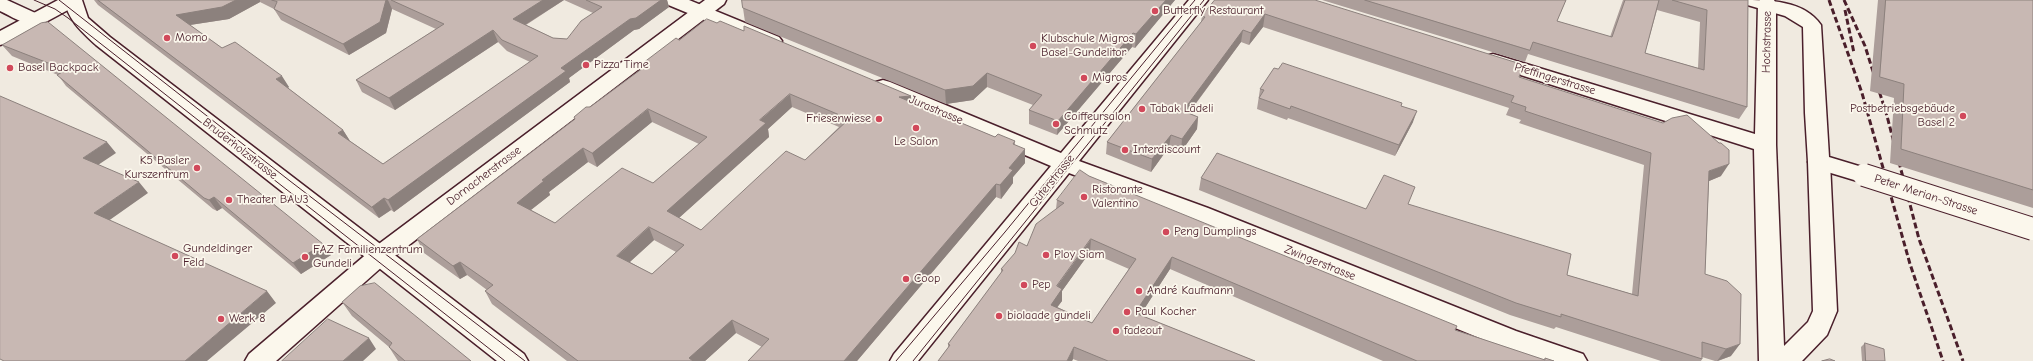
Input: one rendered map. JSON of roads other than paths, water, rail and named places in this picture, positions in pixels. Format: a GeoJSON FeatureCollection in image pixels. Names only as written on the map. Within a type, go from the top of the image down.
{"type":"FeatureCollection","features":[{"type":"Feature","properties":{"kind":"street"},"geometry":{"type":"LineString","coordinates":[[0,39],[73,0]]}},
{"type":"Feature","properties":{"kind":"street","name":"Bruderholzstrasse"},"geometry":{"type":"LineString","coordinates":[[73,0],[79,20],[103,41],[285,184],[381,255],[515,361]]}},
{"type":"Feature","properties":{"kind":"street"},"geometry":{"type":"LineString","coordinates":[[673,0],[710,6],[790,49]]}},
{"type":"Feature","properties":{"kind":"street","name":"Güterstrasse"},"geometry":{"type":"LineString","coordinates":[[904,361],[1199,0]]}},
{"type":"Feature","properties":{"kind":"street","name":"Hochstrasse"},"geometry":{"type":"LineString","coordinates":[[1772,361],[1759,2],[1801,16],[1812,25],[1825,311],[1818,328],[1786,361]]}},
{"type":"Feature","properties":{"kind":"street"},"geometry":{"type":"LineString","coordinates":[[0,4],[35,20]]}},
{"type":"Feature","properties":{"kind":"street","name":"Dornacherstrasse"},"geometry":{"type":"LineString","coordinates":[[258,361],[381,255],[710,6]]}},
{"type":"Feature","properties":{"kind":"street","name":"Pfeffingerstrasse"},"geometry":{"type":"LineString","coordinates":[[1479,56],[1765,145]]}},
{"type":"Feature","properties":{"kind":"street","name":"Jurastrasse"},"geometry":{"type":"LineString","coordinates":[[864,80],[1066,164]]}},
{"type":"Feature","properties":{"kind":"street","name":"Peter Merian-Strasse"},"geometry":{"type":"LineString","coordinates":[[1819,162],[2033,229]]}},
{"type":"Feature","properties":{"kind":"street","name":"Zwingerstrasse"},"geometry":{"type":"LineString","coordinates":[[1066,164],[1200,214],[1508,339],[1574,361]]}},
{"type":"Feature","properties":{"kind":"tram line"},"geometry":{"type":"LineString","coordinates":[[34,0],[55,9],[68,18],[505,361]]}},
{"type":"Feature","properties":{"kind":"tram line"},"geometry":{"type":"LineString","coordinates":[[59,0],[290,181],[525,361]]}},
{"type":"Feature","properties":{"kind":"tram line"},"geometry":{"type":"LineString","coordinates":[[896,361],[1005,232],[1195,0]]}},
{"type":"Feature","properties":{"kind":"tram line"},"geometry":{"type":"LineString","coordinates":[[913,361],[1204,0]]}},
{"type":"Feature","properties":{"kind":"railway"},"geometry":{"type":"LineString","coordinates":[[1829,0],[1862,93],[1910,264],[1943,361]]}},
{"type":"Feature","properties":{"kind":"railway"},"geometry":{"type":"LineString","coordinates":[[1844,0],[1865,46],[1887,116],[1919,239],[1963,361]]}},
{"type":"Feature","properties":{"kind":"railway"},"geometry":{"type":"LineString","coordinates":[[1845,10],[1854,53]]}},
{"type":"Feature","properties":{"kind":"place","name":"Butterfly Restaurant"},"geometry":{"type":"Point","coordinates":[1155,11]}},
{"type":"Feature","properties":{"kind":"place","name":"Momo"},"geometry":{"type":"Point","coordinates":[167,38]}},
{"type":"Feature","properties":{"kind":"place","name":"Klubschule Migros Basel-Gundelitor"},"geometry":{"type":"Point","coordinates":[1033,46]}},
{"type":"Feature","properties":{"kind":"place","name":"Pizza Time"},"geometry":{"type":"Point","coordinates":[586,65]}},
{"type":"Feature","properties":{"kind":"place","name":"Basel Backpack"},"geometry":{"type":"Point","coordinates":[10,68]}},
{"type":"Feature","properties":{"kind":"place","name":"Migros"},"geometry":{"type":"Point","coordinates":[1084,78]}},
{"type":"Feature","properties":{"kind":"place","name":"Tabak Lädeli"},"geometry":{"type":"Point","coordinates":[1142,109]}},
{"type":"Feature","properties":{"kind":"place","name":"Postbetriebsgebäude Basel 2"},"geometry":{"type":"Point","coordinates":[1963,116]}},
{"type":"Feature","properties":{"kind":"place","name":"Friesenwiese"},"geometry":{"type":"Point","coordinates":[879,119]}},
{"type":"Feature","properties":{"kind":"place","name":"Coiffeursalon Schmutz"},"geometry":{"type":"Point","coordinates":[1056,124]}},
{"type":"Feature","properties":{"kind":"place","name":"Le Salon"},"geometry":{"type":"Point","coordinates":[916,128]}},
{"type":"Feature","properties":{"kind":"place","name":"Interdiscount"},"geometry":{"type":"Point","coordinates":[1125,150]}},
{"type":"Feature","properties":{"kind":"place","name":"K5 Basler Kurszentrum"},"geometry":{"type":"Point","coordinates":[197,168]}},
{"type":"Feature","properties":{"kind":"place","name":"Ristorante Valentino"},"geometry":{"type":"Point","coordinates":[1084,197]}},
{"type":"Feature","properties":{"kind":"place","name":"Theater BAU3"},"geometry":{"type":"Point","coordinates":[229,200]}},
{"type":"Feature","properties":{"kind":"place","name":"Peng Dumplings"},"geometry":{"type":"Point","coordinates":[1166,232]}},
{"type":"Feature","properties":{"kind":"place","name":"Ploy Siam"},"geometry":{"type":"Point","coordinates":[1046,255]}},
{"type":"Feature","properties":{"kind":"place","name":"Gundeldinger Feld"},"geometry":{"type":"Point","coordinates":[175,256]}},
{"type":"Feature","properties":{"kind":"place","name":"FAZ Familienzentrum Gundeli"},"geometry":{"type":"Point","coordinates":[305,257]}},
{"type":"Feature","properties":{"kind":"place","name":"Coop"},"geometry":{"type":"Point","coordinates":[906,279]}},
{"type":"Feature","properties":{"kind":"place","name":"Pep"},"geometry":{"type":"Point","coordinates":[1024,285]}},
{"type":"Feature","properties":{"kind":"place","name":"André Kaufmann"},"geometry":{"type":"Point","coordinates":[1139,291]}},
{"type":"Feature","properties":{"kind":"place","name":"Paul Kocher"},"geometry":{"type":"Point","coordinates":[1127,312]}},
{"type":"Feature","properties":{"kind":"place","name":"biolaade gundeli"},"geometry":{"type":"Point","coordinates":[999,316]}},
{"type":"Feature","properties":{"kind":"place","name":"Werk 8"},"geometry":{"type":"Point","coordinates":[221,319]}},
{"type":"Feature","properties":{"kind":"place","name":"fadeout"},"geometry":{"type":"Point","coordinates":[1116,331]}}]}
